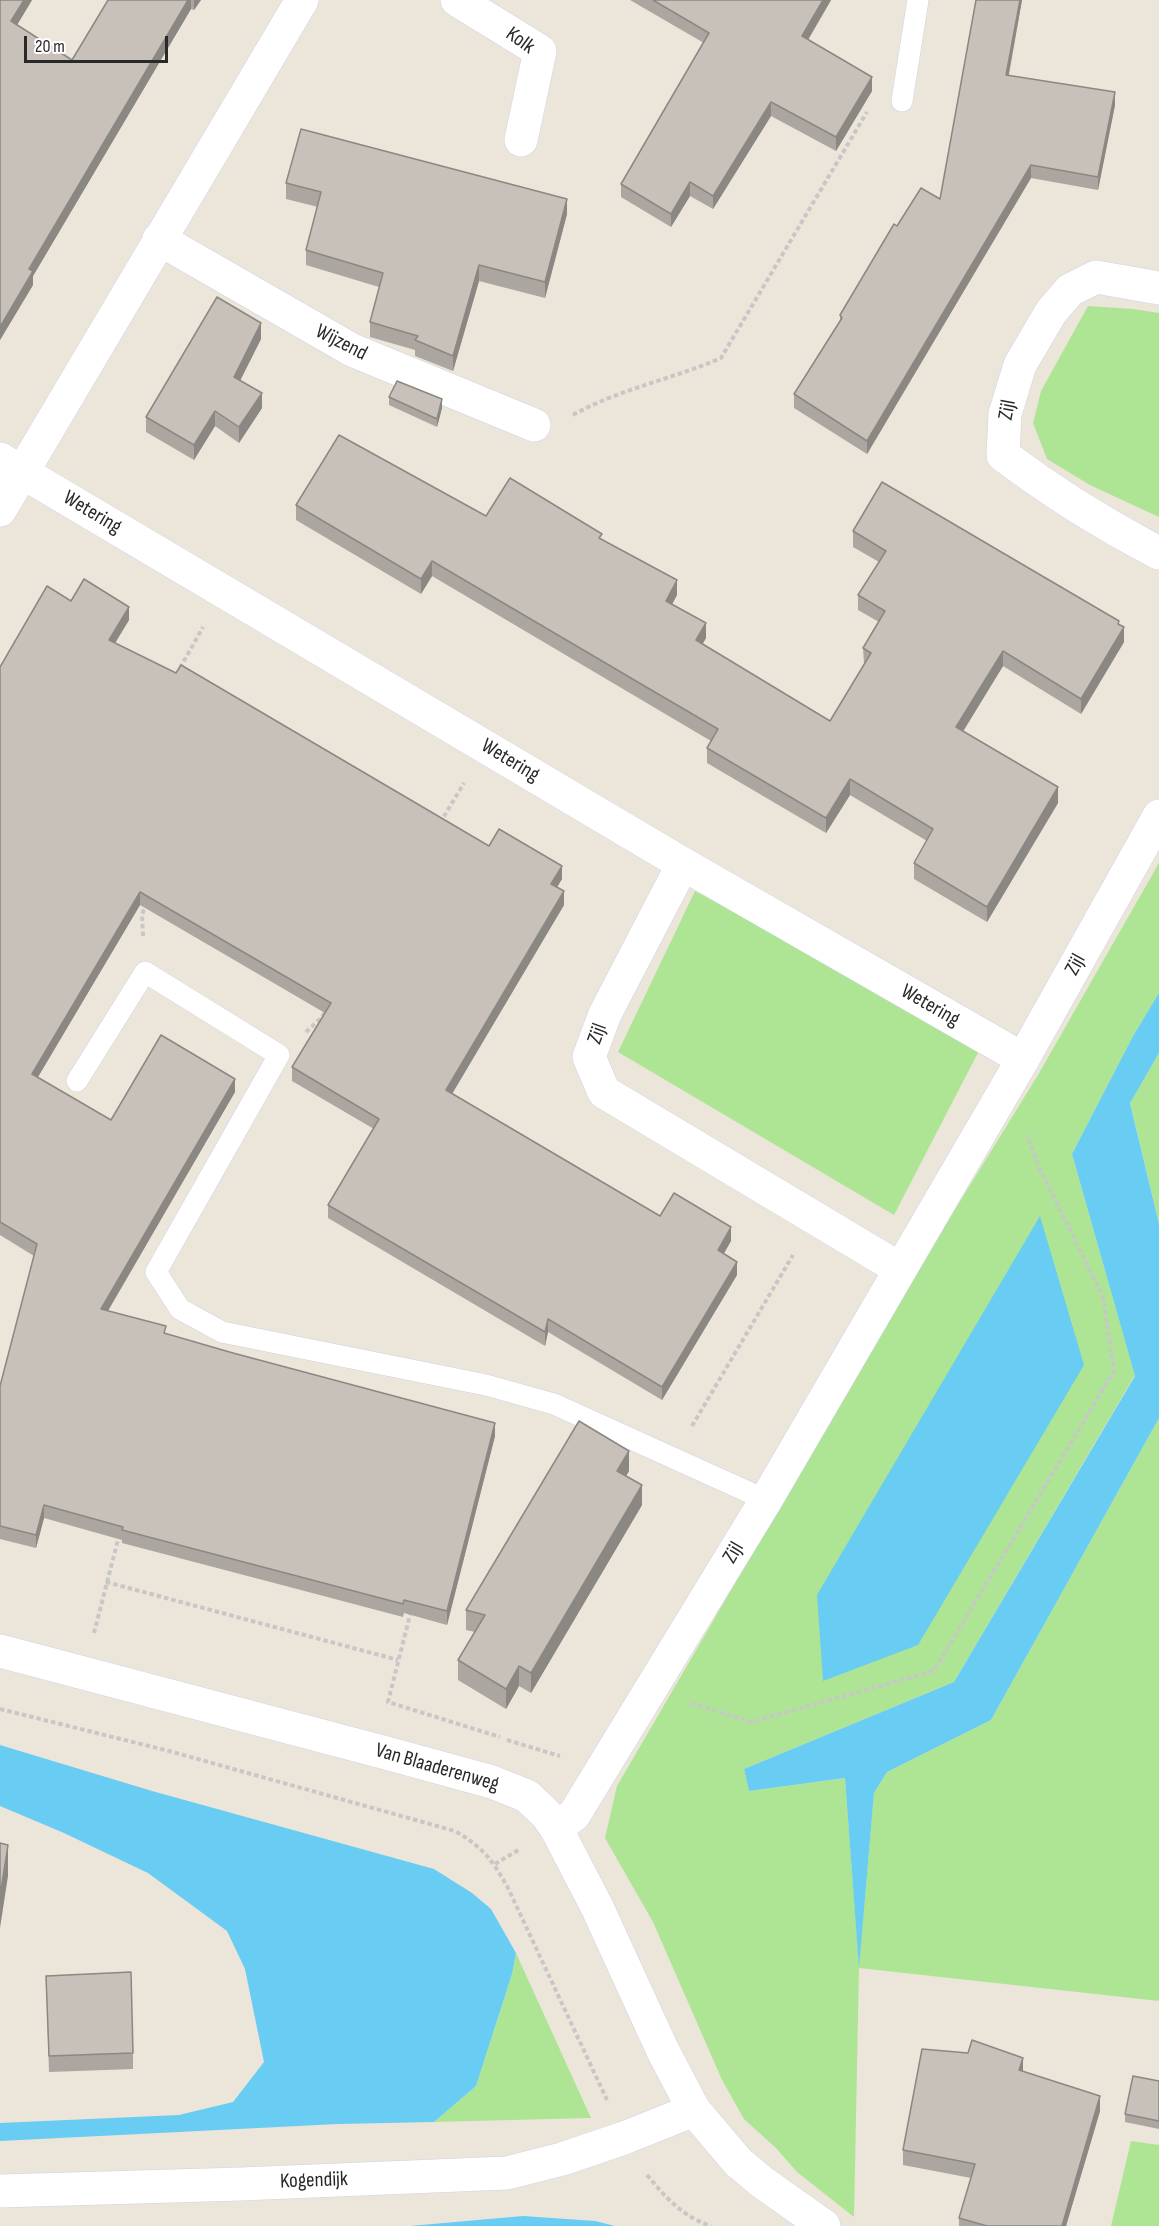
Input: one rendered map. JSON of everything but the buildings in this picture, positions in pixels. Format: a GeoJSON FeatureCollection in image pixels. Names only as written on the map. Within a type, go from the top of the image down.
{"type":"FeatureCollection","features":[{"type":"Feature","properties":{"kind":"street"},"geometry":{"type":"LineString","coordinates":[[0,510],[12,466],[159,239],[302,0]]}},
{"type":"Feature","properties":{"kind":"street","name":"Kolk"},"geometry":{"type":"LineString","coordinates":[[457,0],[540,51],[521,140]]}},
{"type":"Feature","properties":{"kind":"street","name":"Wijzend"},"geometry":{"type":"LineString","coordinates":[[159,239],[352,350],[534,425]]}},
{"type":"Feature","properties":{"kind":"street","name":"Zijl"},"geometry":{"type":"LineString","coordinates":[[1159,288],[1095,277],[1070,290],[1051,312],[1020,365],[1005,414],[1003,455],[1034,479],[1159,553]]}},
{"type":"Feature","properties":{"kind":"street","name":"Wetering"},"geometry":{"type":"LineString","coordinates":[[12,466],[683,864],[1015,1072]]}},
{"type":"Feature","properties":{"kind":"street","name":"Zijl"},"geometry":{"type":"LineString","coordinates":[[556,1828],[574,1815],[766,1500],[1015,1072],[1159,816]]}},
{"type":"Feature","properties":{"kind":"street","name":"Zijl"},"geometry":{"type":"LineString","coordinates":[[683,864],[605,1014],[589,1057],[604,1092],[900,1269]]}},
{"type":"Feature","properties":{"kind":"street","name":"Van Blaaderenweg"},"geometry":{"type":"LineString","coordinates":[[0,1651],[492,1782],[527,1796],[546,1814],[556,1828],[597,1907],[658,2042],[694,2109]]}},
{"type":"Feature","properties":{"kind":"street"},"geometry":{"type":"LineString","coordinates":[[694,2109],[738,2162],[824,2226]]}},
{"type":"Feature","properties":{"kind":"street","name":"Kogendijk"},"geometry":{"type":"LineString","coordinates":[[0,2190],[241,2184],[507,2173],[624,2138],[694,2109]]}},
{"type":"Feature","properties":{"kind":"lane"},"geometry":{"type":"LineString","coordinates":[[902,101],[918,0]]}},
{"type":"Feature","properties":{"kind":"lane"},"geometry":{"type":"LineString","coordinates":[[77,1081],[144,972],[279,1055],[156,1272],[180,1309],[222,1332],[486,1385],[554,1404],[766,1500]]}},
{"type":"Feature","properties":{"kind":"path"},"geometry":{"type":"LineString","coordinates":[[534,425],[568,418],[592,404],[721,358],[872,103],[902,101]]}},
{"type":"Feature","properties":{"kind":"path"},"geometry":{"type":"LineString","coordinates":[[179,669],[223,591]]}},
{"type":"Feature","properties":{"kind":"path"},"geometry":{"type":"LineString","coordinates":[[439,824],[487,747]]}},
{"type":"Feature","properties":{"kind":"path"},"geometry":{"type":"LineString","coordinates":[[144,972],[142,914],[147,904]]}},
{"type":"Feature","properties":{"kind":"path"},"geometry":{"type":"LineString","coordinates":[[279,1055],[321,1018],[327,1009]]}},
{"type":"Feature","properties":{"kind":"path"},"geometry":{"type":"LineString","coordinates":[[651,1690],[751,1722],[934,1671],[1114,1371],[1103,1297],[1039,1167],[1015,1072]]}},
{"type":"Feature","properties":{"kind":"path"},"geometry":{"type":"LineString","coordinates":[[674,1458],[815,1218]]}},
{"type":"Feature","properties":{"kind":"path"},"geometry":{"type":"LineString","coordinates":[[84,1673],[122,1524]]}},
{"type":"Feature","properties":{"kind":"path"},"geometry":{"type":"LineString","coordinates":[[106,1582],[399,1660]]}},
{"type":"Feature","properties":{"kind":"path"},"geometry":{"type":"LineString","coordinates":[[412,1605],[388,1702],[602,1769]]}},
{"type":"Feature","properties":{"kind":"path"},"geometry":{"type":"LineString","coordinates":[[0,1709],[169,1751],[455,1831],[469,1838],[495,1864],[508,1888],[624,2138],[642,2168],[662,2193],[683,2213],[711,2226]]}},
{"type":"Feature","properties":{"kind":"green space"},"geometry":{"type":"Polygon","coordinates":[[[1088,306],[1159,313],[1159,517],[1090,485],[1047,459],[1033,423],[1041,391],[1088,306]]]}},
{"type":"Feature","properties":{"kind":"green space"},"geometry":{"type":"Polygon","coordinates":[[[1159,863],[1159,993],[1133,1036],[1072,1154],[1135,1375],[954,1682],[744,1769],[749,1791],[845,1778],[859,1963],[874,1793],[887,1772],[991,1720],[1159,1418],[1159,2001],[859,1968],[854,2217],[797,2172],[776,2148],[744,2119],[722,2080],[653,1922],[605,1838],[617,1786],[914,1276],[1038,1075],[1159,863]]]}},
{"type":"Feature","properties":{"kind":"green space"},"geometry":{"type":"Polygon","coordinates":[[[695,891],[983,1043],[894,1215],[618,1052],[695,891]]]}},
{"type":"Feature","properties":{"kind":"green space"},"geometry":{"type":"Polygon","coordinates":[[[1159,1053],[1159,1224],[1130,1102],[1159,1053]]]}},
{"type":"Feature","properties":{"kind":"green space"},"geometry":{"type":"Polygon","coordinates":[[[516,1953],[591,2118],[434,2122],[476,2086],[512,1974],[516,1953]]]}},
{"type":"Feature","properties":{"kind":"green space"},"geometry":{"type":"Polygon","coordinates":[[[1131,2141],[1159,2145],[1159,2226],[1111,2226],[1131,2141]]]}},
{"type":"Feature","properties":{"kind":"water"},"geometry":{"type":"Polygon","coordinates":[[[1159,993],[1159,1053],[1130,1103],[1159,1224],[1159,1418],[991,1720],[887,1772],[874,1793],[859,1968],[845,1778],[749,1791],[744,1769],[954,1682],[1135,1376],[1072,1154],[1133,1036],[1159,993]]]}},
{"type":"Feature","properties":{"kind":"water"},"geometry":{"type":"Polygon","coordinates":[[[1040,1216],[1084,1365],[918,1645],[823,1681],[817,1595],[1040,1216]]]}},
{"type":"Feature","properties":{"kind":"water"},"geometry":{"type":"Polygon","coordinates":[[[0,1745],[152,1791],[434,1869],[472,1893],[491,1909],[516,1953],[512,1974],[476,2086],[434,2122],[338,2124],[0,2141],[0,2123],[179,2115],[233,2102],[264,2062],[245,1969],[227,1931],[148,1873],[0,1806],[0,1745]]]}},
{"type":"Feature","properties":{"kind":"water"},"geometry":{"type":"Polygon","coordinates":[[[523,2216],[595,2221],[615,2226],[410,2226],[523,2216]]]}}]}
